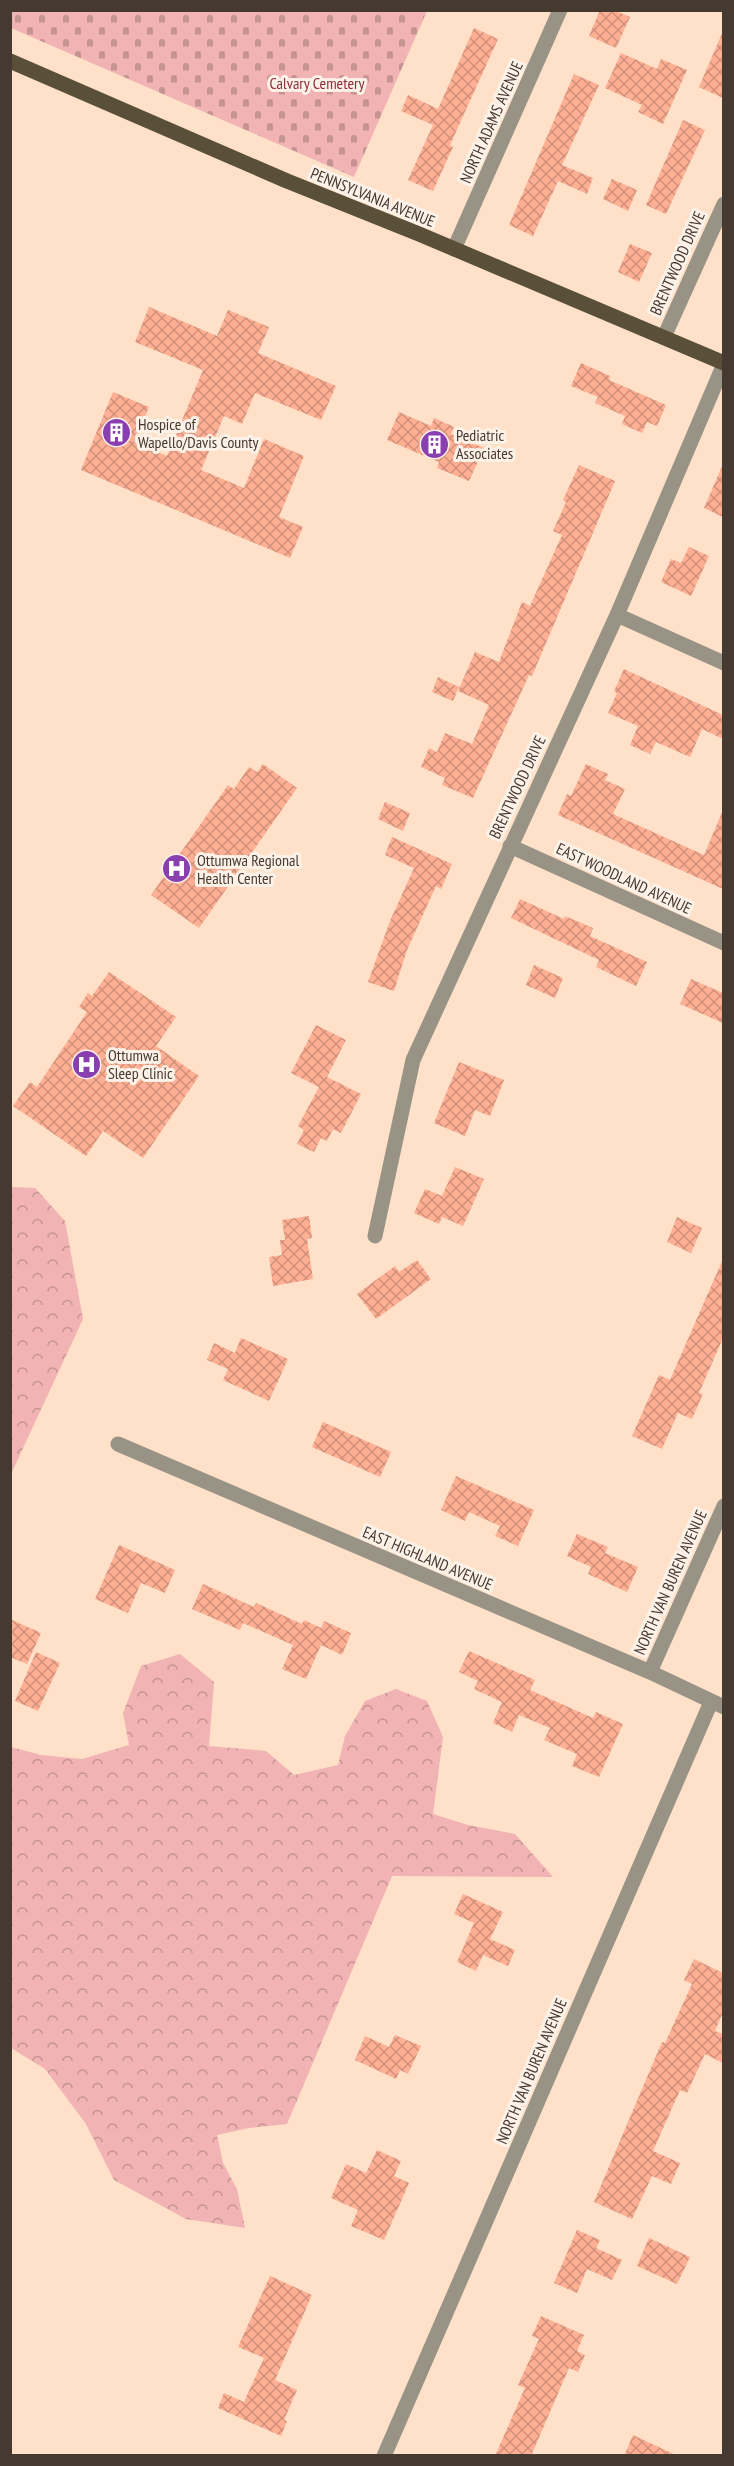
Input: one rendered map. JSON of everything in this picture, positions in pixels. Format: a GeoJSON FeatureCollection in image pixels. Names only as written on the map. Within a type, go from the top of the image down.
{"type":"FeatureCollection","features":[{"type":"Feature","properties":{"kind":"main road","name":"PENNSYLVANIA AVENUE"},"geometry":{"type":"LineString","coordinates":[[10,62],[287,181],[723,363]]}},
{"type":"Feature","properties":{"kind":"street","name":"NORTH ADAMS AVENUE"},"geometry":{"type":"LineString","coordinates":[[454,249],[561,10]]}},
{"type":"Feature","properties":{"kind":"street","name":"BRENTWOOD DRIVE"},"geometry":{"type":"LineString","coordinates":[[664,338],[723,204]]}},
{"type":"Feature","properties":{"kind":"street","name":"BRENTWOOD DRIVE"},"geometry":{"type":"LineString","coordinates":[[375,1236],[413,1060],[617,615],[723,363]]}},
{"type":"Feature","properties":{"kind":"street"},"geometry":{"type":"LineString","coordinates":[[617,615],[723,663]]}},
{"type":"Feature","properties":{"kind":"street","name":"EAST WOODLAND AVENUE"},"geometry":{"type":"LineString","coordinates":[[510,846],[723,943]]}},
{"type":"Feature","properties":{"kind":"street","name":"EAST HIGHLAND AVENUE"},"geometry":{"type":"LineString","coordinates":[[118,1444],[650,1672],[717,1704]]}},
{"type":"Feature","properties":{"kind":"street","name":"NORTH VAN BUREN AVENUE"},"geometry":{"type":"LineString","coordinates":[[650,1672],[723,1506]]}},
{"type":"Feature","properties":{"kind":"street","name":"NORTH VAN BUREN AVENUE"},"geometry":{"type":"LineString","coordinates":[[384,2456],[717,1704]]}},
{"type":"Feature","properties":{"kind":"green space","name":"Calvary Cemetery"},"geometry":{"type":"Polygon","coordinates":[[[11,10],[427,11],[354,177],[11,28],[11,10]]]}},
{"type":"Feature","properties":{"kind":"green space"},"geometry":{"type":"Polygon","coordinates":[[[11,1187],[35,1188],[65,1221],[83,1319],[11,1474],[11,1187]]]}},
{"type":"Feature","properties":{"kind":"green space"},"geometry":{"type":"Polygon","coordinates":[[[180,1654],[214,1682],[209,1746],[266,1751],[294,1775],[338,1765],[345,1736],[365,1701],[396,1689],[427,1701],[443,1737],[433,1814],[468,1825],[515,1834],[553,1877],[392,1876],[287,2124],[249,2128],[217,2135],[223,2163],[237,2189],[245,2228],[186,2219],[114,2180],[86,2124],[45,2069],[11,2048],[11,1747],[41,1755],[82,1759],[129,1745],[123,1713],[141,1666],[180,1654]]]}},
{"type":"Feature","properties":{"kind":"building"},"geometry":{"type":"Polygon","coordinates":[[[600,10],[614,10],[630,17],[616,48],[589,36],[600,10]]]}},
{"type":"Feature","properties":{"kind":"building"},"geometry":{"type":"Polygon","coordinates":[[[474,28],[498,39],[450,145],[453,147],[433,191],[408,180],[433,125],[401,111],[408,95],[438,109],[474,28]]]}},
{"type":"Feature","properties":{"kind":"building"},"geometry":{"type":"Polygon","coordinates":[[[723,31],[723,98],[699,87],[723,31]]]}},
{"type":"Feature","properties":{"kind":"building"},"geometry":{"type":"Polygon","coordinates":[[[621,53],[657,69],[661,59],[687,70],[663,124],[638,112],[642,105],[605,88],[621,53]]]}},
{"type":"Feature","properties":{"kind":"building"},"geometry":{"type":"Polygon","coordinates":[[[574,74],[599,85],[562,165],[593,178],[587,194],[558,181],[533,236],[509,225],[574,74]]]}},
{"type":"Feature","properties":{"kind":"building"},"geometry":{"type":"Polygon","coordinates":[[[683,120],[705,130],[666,214],[646,205],[683,120]]]}},
{"type":"Feature","properties":{"kind":"building"},"geometry":{"type":"Polygon","coordinates":[[[612,179],[637,190],[628,211],[603,199],[612,179]]]}},
{"type":"Feature","properties":{"kind":"building"},"geometry":{"type":"Polygon","coordinates":[[[630,244],[652,253],[639,282],[618,272],[630,244]]]}},
{"type":"Feature","properties":{"kind":"building","name":"Hospice of Wapello/Davis County"},"geometry":{"type":"Polygon","coordinates":[[[149,307],[217,336],[228,310],[269,327],[258,353],[336,386],[321,420],[255,393],[242,424],[224,416],[201,470],[244,488],[264,439],[304,456],[279,517],[303,527],[290,558],[81,470],[113,392],[149,407],[134,442],[167,456],[203,370],[135,342],[149,307]]]}},
{"type":"Feature","properties":{"kind":"building"},"geometry":{"type":"Polygon","coordinates":[[[581,363],[610,376],[609,380],[666,405],[657,426],[647,422],[642,433],[622,424],[625,416],[595,403],[598,397],[571,386],[581,363]]]}},
{"type":"Feature","properties":{"kind":"building","name":"Pediatric Associates"},"geometry":{"type":"Polygon","coordinates":[[[399,412],[431,426],[434,418],[454,427],[451,434],[484,448],[469,481],[437,468],[439,462],[387,440],[399,412]]]}},
{"type":"Feature","properties":{"kind":"building"},"geometry":{"type":"Polygon","coordinates":[[[723,464],[723,517],[704,508],[723,464]]]}},
{"type":"Feature","properties":{"kind":"building"},"geometry":{"type":"Polygon","coordinates":[[[579,465],[615,481],[532,676],[529,675],[473,798],[442,785],[445,778],[421,767],[429,748],[437,752],[445,733],[472,744],[489,705],[458,691],[475,652],[499,662],[522,602],[530,606],[562,535],[553,531],[566,502],[563,500],[579,465]]]}},
{"type":"Feature","properties":{"kind":"building"},"geometry":{"type":"Polygon","coordinates":[[[689,547],[709,556],[691,596],[661,582],[671,559],[681,563],[689,547]]]}},
{"type":"Feature","properties":{"kind":"building"},"geometry":{"type":"Polygon","coordinates":[[[624,669],[723,715],[723,739],[702,729],[690,757],[656,742],[650,754],[630,745],[638,726],[608,713],[617,693],[614,691],[624,669]]]}},
{"type":"Feature","properties":{"kind":"building"},"geometry":{"type":"Polygon","coordinates":[[[438,677],[459,687],[453,701],[432,692],[438,677]]]}},
{"type":"Feature","properties":{"kind":"building"},"geometry":{"type":"Polygon","coordinates":[[[263,764],[297,788],[199,928],[151,895],[228,785],[234,789],[249,767],[257,772],[263,764]]]}},
{"type":"Feature","properties":{"kind":"building"},"geometry":{"type":"Polygon","coordinates":[[[586,764],[608,774],[605,780],[625,789],[613,814],[704,855],[723,810],[723,889],[558,815],[567,794],[571,796],[586,764]]]}},
{"type":"Feature","properties":{"kind":"building"},"geometry":{"type":"Polygon","coordinates":[[[385,802],[410,813],[403,831],[378,819],[385,802]]]}},
{"type":"Feature","properties":{"kind":"building"},"geometry":{"type":"Polygon","coordinates":[[[392,837],[452,864],[441,889],[436,886],[407,950],[394,991],[368,982],[390,921],[414,868],[385,855],[392,837]]]}},
{"type":"Feature","properties":{"kind":"building"},"geometry":{"type":"Polygon","coordinates":[[[520,899],[564,919],[565,916],[593,928],[590,936],[647,962],[636,986],[596,967],[599,960],[511,918],[520,899]]]}},
{"type":"Feature","properties":{"kind":"building"},"geometry":{"type":"Polygon","coordinates":[[[534,965],[563,978],[555,998],[526,985],[534,965]]]}},
{"type":"Feature","properties":{"kind":"building","name":"Ottumwa Sleep Clinic"},"geometry":{"type":"Polygon","coordinates":[[[109,972],[176,1017],[156,1046],[199,1076],[143,1158],[103,1131],[86,1156],[13,1106],[30,1082],[37,1087],[87,1012],[79,1007],[88,993],[92,996],[109,972]]]}},
{"type":"Feature","properties":{"kind":"building"},"geometry":{"type":"Polygon","coordinates":[[[691,979],[723,993],[723,1023],[680,1004],[691,979]]]}},
{"type":"Feature","properties":{"kind":"building"},"geometry":{"type":"Polygon","coordinates":[[[316,1025],[346,1040],[327,1077],[361,1094],[341,1133],[333,1129],[327,1141],[321,1138],[314,1152],[297,1144],[304,1130],[298,1126],[319,1087],[291,1073],[316,1025]]]}},
{"type":"Feature","properties":{"kind":"building"},"geometry":{"type":"Polygon","coordinates":[[[459,1062],[504,1080],[490,1116],[475,1110],[465,1136],[434,1123],[459,1062]]]}},
{"type":"Feature","properties":{"kind":"building"},"geometry":{"type":"Polygon","coordinates":[[[455,1167],[484,1179],[463,1226],[442,1217],[439,1224],[414,1213],[425,1189],[442,1196],[455,1167]]]}},
{"type":"Feature","properties":{"kind":"building"},"geometry":{"type":"Polygon","coordinates":[[[309,1216],[312,1238],[307,1239],[313,1279],[273,1286],[269,1257],[282,1255],[280,1240],[285,1240],[282,1220],[309,1216]]]}},
{"type":"Feature","properties":{"kind":"building"},"geometry":{"type":"Polygon","coordinates":[[[677,1217],[702,1228],[691,1253],[667,1242],[677,1217]]]}},
{"type":"Feature","properties":{"kind":"building"},"geometry":{"type":"Polygon","coordinates":[[[723,1259],[723,1338],[699,1393],[703,1394],[692,1419],[678,1413],[662,1449],[632,1436],[659,1375],[670,1380],[723,1259]]]}},
{"type":"Feature","properties":{"kind":"building"},"geometry":{"type":"Polygon","coordinates":[[[417,1260],[431,1279],[376,1319],[357,1294],[395,1266],[399,1272],[417,1260]]]}},
{"type":"Feature","properties":{"kind":"building"},"geometry":{"type":"Polygon","coordinates":[[[241,1338],[288,1359],[269,1401],[223,1380],[228,1369],[207,1360],[214,1343],[235,1353],[241,1338]]]}},
{"type":"Feature","properties":{"kind":"building"},"geometry":{"type":"Polygon","coordinates":[[[323,1422],[391,1452],[380,1477],[312,1447],[323,1422]]]}},
{"type":"Feature","properties":{"kind":"building"},"geometry":{"type":"Polygon","coordinates":[[[456,1476],[534,1510],[518,1546],[495,1536],[500,1526],[469,1512],[465,1521],[441,1510],[456,1476]]]}},
{"type":"Feature","properties":{"kind":"building"},"geometry":{"type":"Polygon","coordinates":[[[577,1534],[608,1547],[605,1553],[638,1567],[627,1592],[588,1574],[591,1567],[567,1556],[577,1534]]]}},
{"type":"Feature","properties":{"kind":"building"},"geometry":{"type":"Polygon","coordinates":[[[119,1545],[175,1570],[165,1593],[141,1583],[128,1613],[95,1599],[119,1545]]]}},
{"type":"Feature","properties":{"kind":"building"},"geometry":{"type":"Polygon","coordinates":[[[203,1584],[254,1607],[256,1603],[302,1624],[304,1620],[321,1628],[324,1621],[351,1633],[342,1655],[321,1645],[306,1679],[282,1669],[293,1645],[243,1623],[240,1630],[192,1609],[203,1584]]]}},
{"type":"Feature","properties":{"kind":"building"},"geometry":{"type":"Polygon","coordinates":[[[10,1619],[41,1633],[27,1664],[10,1657],[10,1619]]]}},
{"type":"Feature","properties":{"kind":"building"},"geometry":{"type":"Polygon","coordinates":[[[469,1651],[535,1680],[530,1690],[593,1718],[596,1712],[623,1724],[599,1777],[572,1766],[577,1754],[544,1740],[550,1728],[519,1715],[512,1732],[493,1723],[502,1702],[474,1689],[478,1681],[459,1672],[469,1651]]]}},
{"type":"Feature","properties":{"kind":"building"},"geometry":{"type":"Polygon","coordinates":[[[36,1652],[60,1663],[38,1711],[15,1701],[36,1652]]]}},
{"type":"Feature","properties":{"kind":"building"},"geometry":{"type":"Polygon","coordinates":[[[463,1894],[503,1912],[490,1939],[515,1950],[508,1966],[483,1955],[476,1971],[457,1962],[474,1923],[454,1914],[463,1894]]]}},
{"type":"Feature","properties":{"kind":"building"},"geometry":{"type":"Polygon","coordinates":[[[694,1959],[723,1973],[723,2012],[715,2031],[723,2034],[723,2063],[705,2054],[687,2093],[680,2090],[653,2151],[680,2163],[671,2184],[652,2176],[632,2219],[594,2202],[662,2042],[665,2043],[692,1984],[684,1980],[694,1959]]]}},
{"type":"Feature","properties":{"kind":"building"},"geometry":{"type":"Polygon","coordinates":[[[395,2035],[421,2046],[408,2074],[400,2070],[396,2079],[355,2060],[365,2036],[389,2047],[395,2035]]]}},
{"type":"Feature","properties":{"kind":"building"},"geometry":{"type":"Polygon","coordinates":[[[377,2150],[401,2161],[394,2176],[409,2183],[384,2240],[351,2226],[358,2210],[331,2198],[346,2164],[366,2173],[377,2150]]]}},
{"type":"Feature","properties":{"kind":"building"},"geometry":{"type":"Polygon","coordinates":[[[577,2230],[600,2240],[596,2248],[622,2260],[612,2280],[587,2269],[577,2293],[554,2283],[577,2230]]]}},
{"type":"Feature","properties":{"kind":"building"},"geometry":{"type":"Polygon","coordinates":[[[649,2238],[690,2257],[677,2284],[637,2266],[649,2238]]]}},
{"type":"Feature","properties":{"kind":"building"},"geometry":{"type":"Polygon","coordinates":[[[270,2276],[312,2295],[275,2380],[297,2390],[284,2420],[287,2421],[281,2436],[218,2408],[224,2393],[244,2402],[264,2358],[238,2347],[270,2276]]]}},
{"type":"Feature","properties":{"kind":"building"},"geometry":{"type":"Polygon","coordinates":[[[541,2316],[584,2335],[577,2351],[585,2355],[578,2372],[569,2368],[531,2456],[495,2456],[525,2388],[518,2385],[539,2339],[532,2336],[541,2316]]]}},
{"type":"Feature","properties":{"kind":"building"},"geometry":{"type":"Polygon","coordinates":[[[633,2435],[678,2456],[624,2456],[633,2435]]]}},
{"type":"Feature","properties":{"kind":"place","name":"Hospice of Wapello/Davis County"},"geometry":{"type":"Point","coordinates":[117,433]}},
{"type":"Feature","properties":{"kind":"place","name":"Pediatric Associates"},"geometry":{"type":"Point","coordinates":[435,444]}},
{"type":"Feature","properties":{"kind":"place","name":"Ottumwa Regional Health Center"},"geometry":{"type":"Point","coordinates":[176,869]}},
{"type":"Feature","properties":{"kind":"place","name":"Ottumwa Sleep Clinic"},"geometry":{"type":"Point","coordinates":[87,1064]}}]}
